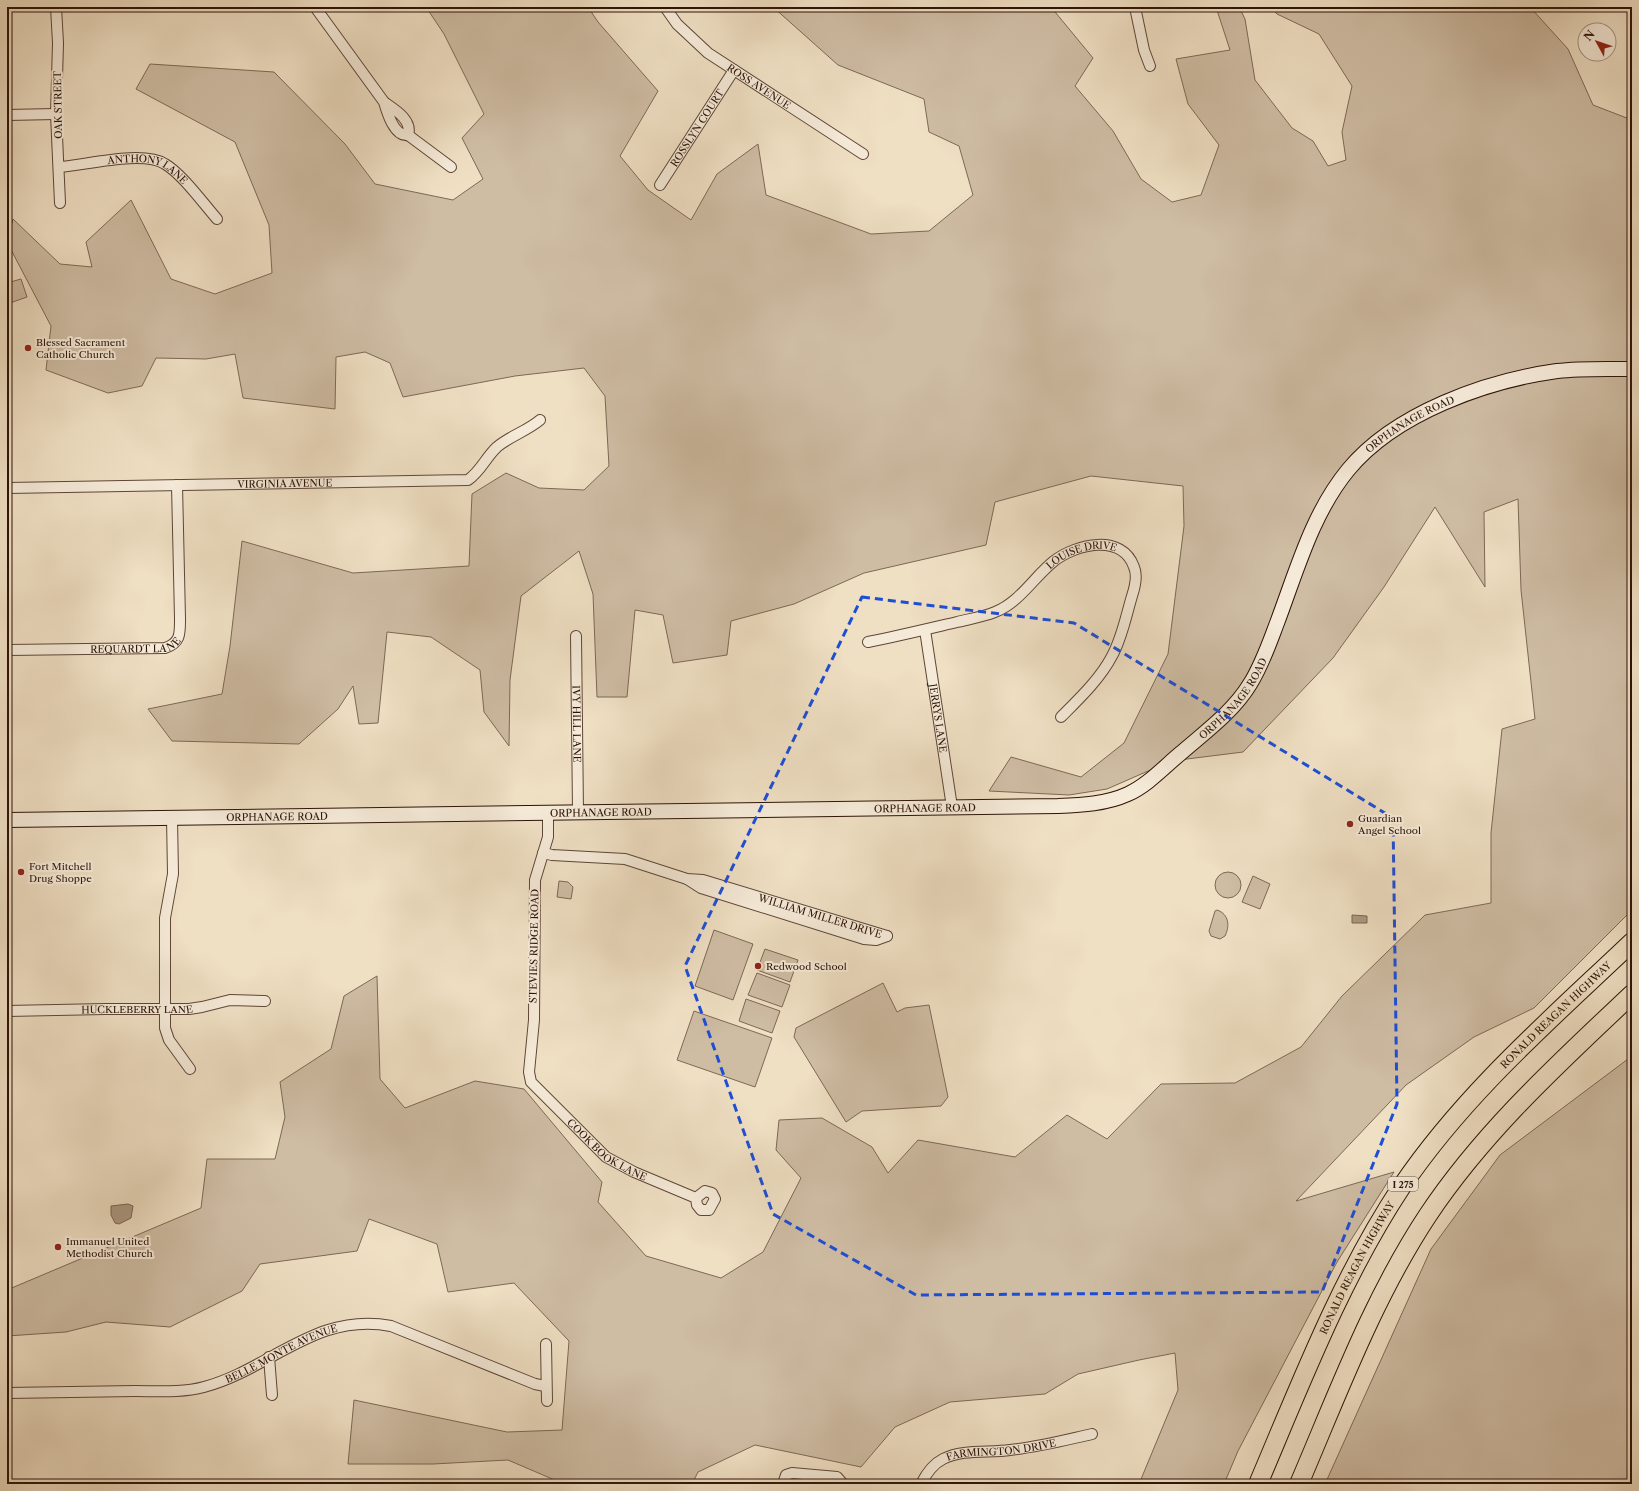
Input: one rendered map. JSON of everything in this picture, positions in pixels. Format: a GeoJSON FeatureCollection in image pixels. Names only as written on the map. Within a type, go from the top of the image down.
{"type":"FeatureCollection","features":[{"type":"Feature","properties":{"kind":"highway","name":"RONALD REAGAN HIGHWAY"},"geometry":{"type":"LineString","coordinates":[[1258,1484],[1304,1376],[1347,1282],[1403,1185],[1451,1122],[1494,1075],[1632,942]]}},
{"type":"Feature","properties":{"kind":"highway"},"geometry":{"type":"LineString","coordinates":[[1299,1484],[1362,1335],[1393,1273],[1428,1215],[1475,1152],[1523,1099],[1632,994]]}},
{"type":"Feature","properties":{"kind":"main road","name":"ORPHANAGE ROAD"},"geometry":{"type":"LineString","coordinates":[[7,820],[952,807],[1086,804],[1116,798],[1128,794],[1144,784],[1226,713],[1250,685],[1265,656],[1308,539],[1325,503],[1349,469],[1378,440],[1413,417],[1432,407],[1501,383],[1557,371],[1585,369],[1632,369]]}},
{"type":"Feature","properties":{"kind":"street","name":"OAK STREET"},"geometry":{"type":"LineString","coordinates":[[56,7],[58,43],[56,114],[60,167],[60,203]]}},
{"type":"Feature","properties":{"kind":"street"},"geometry":{"type":"LineString","coordinates":[[315,7],[384,102],[390,120],[400,133],[408,135],[451,167]]}},
{"type":"Feature","properties":{"kind":"street","name":"ROSS AVENUE"},"geometry":{"type":"LineString","coordinates":[[665,7],[677,24],[708,53],[862,154]]}},
{"type":"Feature","properties":{"kind":"street"},"geometry":{"type":"LineString","coordinates":[[1135,7],[1144,50],[1150,66]]}},
{"type":"Feature","properties":{"kind":"street","name":"ROSSLYN COURT"},"geometry":{"type":"LineString","coordinates":[[660,185],[734,70]]}},
{"type":"Feature","properties":{"kind":"street"},"geometry":{"type":"LineString","coordinates":[[7,115],[56,114]]}},
{"type":"Feature","properties":{"kind":"street","name":"ANTHONY LANE"},"geometry":{"type":"LineString","coordinates":[[60,167],[135,158],[159,161],[178,174],[217,219]]}},
{"type":"Feature","properties":{"kind":"street","name":"VIRGINIA AVENUE"},"geometry":{"type":"LineString","coordinates":[[7,488],[468,480],[475,474],[498,446],[531,428],[540,420]]}},
{"type":"Feature","properties":{"kind":"street","name":"REQUARDT LANE"},"geometry":{"type":"LineString","coordinates":[[7,650],[165,648],[176,643],[179,638],[180,618],[177,485]]}},
{"type":"Feature","properties":{"kind":"street","name":"LOUISE DRIVE"},"geometry":{"type":"LineString","coordinates":[[868,642],[993,613],[1004,608],[1022,594],[1054,561],[1067,553],[1077,549],[1104,544],[1119,548],[1130,558],[1136,573],[1134,591],[1121,633],[1112,657],[1061,717]]}},
{"type":"Feature","properties":{"kind":"street","name":"JERRYS LANE"},"geometry":{"type":"LineString","coordinates":[[925,630],[952,807]]}},
{"type":"Feature","properties":{"kind":"street","name":"IVY HILL LANE"},"geometry":{"type":"LineString","coordinates":[[576,636],[578,811]]}},
{"type":"Feature","properties":{"kind":"street","name":"STEVIES RIDGE ROAD"},"geometry":{"type":"LineString","coordinates":[[531,1082],[529,1072],[534,1020],[535,880],[548,837],[548,812]]}},
{"type":"Feature","properties":{"kind":"street"},"geometry":{"type":"LineString","coordinates":[[172,818],[173,874],[165,918],[164,1009],[167,1036],[190,1069]]}},
{"type":"Feature","properties":{"kind":"street","name":"WILLIAM MILLER DRIVE"},"geometry":{"type":"LineString","coordinates":[[543,853],[552,855],[625,859],[687,879],[703,880],[887,936],[876,940],[864,939],[701,888],[687,879]]}},
{"type":"Feature","properties":{"kind":"street","name":"HUCKLEBERRY LANE"},"geometry":{"type":"LineString","coordinates":[[7,1012],[46,1009],[164,1009],[202,1007],[230,1000],[265,1001]]}},
{"type":"Feature","properties":{"kind":"street","name":"COOK BOOK LANE"},"geometry":{"type":"LineString","coordinates":[[531,1082],[606,1157],[634,1172],[696,1198]]}},
{"type":"Feature","properties":{"kind":"street","name":"BELLE MONTE AVENUE"},"geometry":{"type":"LineString","coordinates":[[7,1393],[169,1390],[203,1387],[224,1380],[319,1332],[337,1327],[378,1324],[391,1326],[534,1384],[545,1386]]}},
{"type":"Feature","properties":{"kind":"street"},"geometry":{"type":"LineString","coordinates":[[546,1344],[545,1386],[547,1401]]}},
{"type":"Feature","properties":{"kind":"street"},"geometry":{"type":"LineString","coordinates":[[269,1357],[272,1395]]}},
{"type":"Feature","properties":{"kind":"street","name":"FARMINGTON DRIVE"},"geometry":{"type":"LineString","coordinates":[[921,1484],[924,1477],[936,1464],[950,1456],[1012,1450],[1092,1434]]}},
{"type":"Feature","properties":{"kind":"street"},"geometry":{"type":"LineString","coordinates":[[783,1484],[786,1475],[792,1473],[836,1477],[841,1480],[843,1484]]}},
{"type":"Feature","properties":{"kind":"highlighted area"},"geometry":{"type":"Polygon","coordinates":[[[862,597],[1074,623],[1393,818],[1397,1104],[1322,1292],[916,1295],[773,1214],[685,966],[862,597]]]}},
{"type":"Feature","properties":{"kind":"shaded area"},"geometry":{"type":"Polygon","coordinates":[[[426,7],[588,7],[598,22],[658,91],[620,156],[648,190],[691,220],[717,174],[758,144],[766,195],[871,234],[929,231],[973,195],[959,146],[929,132],[924,99],[838,65],[773,7],[1051,7],[1093,58],[1075,86],[1113,131],[1141,179],[1172,202],[1201,195],[1219,145],[1188,104],[1176,59],[1230,50],[1216,7],[1239,7],[1245,19],[1255,80],[1292,128],[1313,141],[1328,166],[1346,160],[1342,132],[1352,86],[1319,34],[1277,14],[1271,7],[1530,7],[1568,49],[1593,105],[1632,120],[1632,910],[1534,1008],[1474,1037],[1406,1085],[1296,1201],[1394,1172],[1337,1262],[1238,1451],[1224,1484],[1139,1484],[1178,1390],[1175,1353],[1078,1374],[1045,1394],[950,1402],[895,1427],[861,1467],[755,1445],[698,1472],[692,1484],[572,1484],[557,1481],[508,1460],[433,1464],[348,1464],[354,1400],[507,1432],[562,1430],[569,1341],[514,1283],[448,1292],[437,1244],[369,1219],[357,1251],[260,1264],[242,1291],[170,1327],[106,1322],[66,1332],[7,1336],[7,1290],[201,1208],[207,1159],[275,1159],[285,1117],[280,1082],[331,1049],[344,996],[377,976],[380,1079],[405,1108],[475,1081],[524,1089],[602,1182],[598,1202],[646,1256],[721,1278],[763,1252],[801,1178],[776,1150],[779,1120],[822,1118],[872,1147],[888,1173],[918,1140],[1015,1157],[1067,1115],[1107,1139],[1161,1084],[1235,1083],[1301,1047],[1342,996],[1425,915],[1491,903],[1491,833],[1502,729],[1535,719],[1521,590],[1518,499],[1484,512],[1485,587],[1435,507],[1384,587],[1333,658],[1243,752],[1171,761],[1107,789],[1069,795],[989,791],[1011,757],[1081,777],[1124,743],[1168,654],[1184,526],[1183,486],[1091,476],[995,502],[986,545],[864,573],[794,604],[731,621],[727,655],[673,663],[663,615],[635,610],[627,697],[597,697],[593,594],[579,551],[521,596],[510,680],[509,746],[484,712],[480,670],[431,637],[387,632],[378,723],[359,724],[353,686],[338,709],[299,744],[172,741],[148,709],[222,694],[230,646],[242,541],[353,573],[469,566],[472,494],[506,473],[539,488],[584,490],[609,466],[605,396],[584,368],[515,376],[403,397],[390,363],[365,352],[336,357],[335,409],[243,398],[235,354],[206,359],[156,358],[142,386],[108,393],[46,370],[51,326],[7,242],[13,219],[60,264],[92,267],[86,242],[131,200],[171,279],[215,294],[272,273],[269,225],[235,142],[136,89],[150,64],[274,72],[345,144],[375,184],[453,200],[483,179],[462,138],[484,114],[444,34],[426,7]]]}},
{"type":"Feature","properties":{"kind":"shaded area"},"geometry":{"type":"Polygon","coordinates":[[[21,279],[27,297],[7,304],[7,283],[21,279]]]}},
{"type":"Feature","properties":{"kind":"shaded area"},"geometry":{"type":"Polygon","coordinates":[[[1228,872],[1237,876],[1241,885],[1237,894],[1228,898],[1219,894],[1215,885],[1219,876],[1228,872]]]}},
{"type":"Feature","properties":{"kind":"shaded area"},"geometry":{"type":"Polygon","coordinates":[[[1253,876],[1270,884],[1260,909],[1242,902],[1253,876]]]}},
{"type":"Feature","properties":{"kind":"shaded area"},"geometry":{"type":"Polygon","coordinates":[[[559,881],[568,882],[573,887],[571,899],[557,897],[559,881]]]}},
{"type":"Feature","properties":{"kind":"shaded area"},"geometry":{"type":"Polygon","coordinates":[[[1217,910],[1224,914],[1228,924],[1225,936],[1220,939],[1211,936],[1209,931],[1215,911],[1217,910]]]}},
{"type":"Feature","properties":{"kind":"shaded area"},"geometry":{"type":"Polygon","coordinates":[[[1352,915],[1367,916],[1367,923],[1352,923],[1352,915]]]}},
{"type":"Feature","properties":{"kind":"shaded area"},"geometry":{"type":"Polygon","coordinates":[[[714,930],[753,944],[733,1000],[695,986],[714,930]]]}},
{"type":"Feature","properties":{"kind":"shaded area"},"geometry":{"type":"Polygon","coordinates":[[[765,949],[798,960],[790,982],[757,970],[765,949]]]}},
{"type":"Feature","properties":{"kind":"shaded area"},"geometry":{"type":"Polygon","coordinates":[[[757,973],[790,985],[782,1007],[748,995],[757,973]]]}},
{"type":"Feature","properties":{"kind":"shaded area"},"geometry":{"type":"Polygon","coordinates":[[[883,983],[897,1012],[905,1008],[929,1005],[948,1097],[941,1106],[862,1111],[846,1122],[794,1037],[796,1028],[883,983]]]}},
{"type":"Feature","properties":{"kind":"shaded area"},"geometry":{"type":"Polygon","coordinates":[[[746,999],[780,1011],[772,1033],[739,1021],[746,999]]]}},
{"type":"Feature","properties":{"kind":"shaded area"},"geometry":{"type":"Polygon","coordinates":[[[694,1011],[772,1038],[755,1087],[677,1060],[694,1011]]]}},
{"type":"Feature","properties":{"kind":"shaded area"},"geometry":{"type":"Polygon","coordinates":[[[1632,1056],[1632,1484],[1325,1484],[1431,1249],[1500,1155],[1632,1056]]]}},
{"type":"Feature","properties":{"kind":"shaded area"},"geometry":{"type":"Polygon","coordinates":[[[128,1204],[133,1206],[131,1218],[119,1224],[115,1223],[111,1215],[111,1206],[128,1204]]]}},
{"type":"Feature","properties":{"kind":"place","name":"Blessed Sacrament Catholic Church"},"geometry":{"type":"Point","coordinates":[28,348]}},
{"type":"Feature","properties":{"kind":"place","name":"Guardian Angel School"},"geometry":{"type":"Point","coordinates":[1350,824]}},
{"type":"Feature","properties":{"kind":"place","name":"Fort Mitchell Drug Shoppe"},"geometry":{"type":"Point","coordinates":[21,872]}},
{"type":"Feature","properties":{"kind":"place","name":"Redwood School"},"geometry":{"type":"Point","coordinates":[758,966]}},
{"type":"Feature","properties":{"kind":"place","name":"Immanuel United Methodist Church"},"geometry":{"type":"Point","coordinates":[58,1247]}}]}
